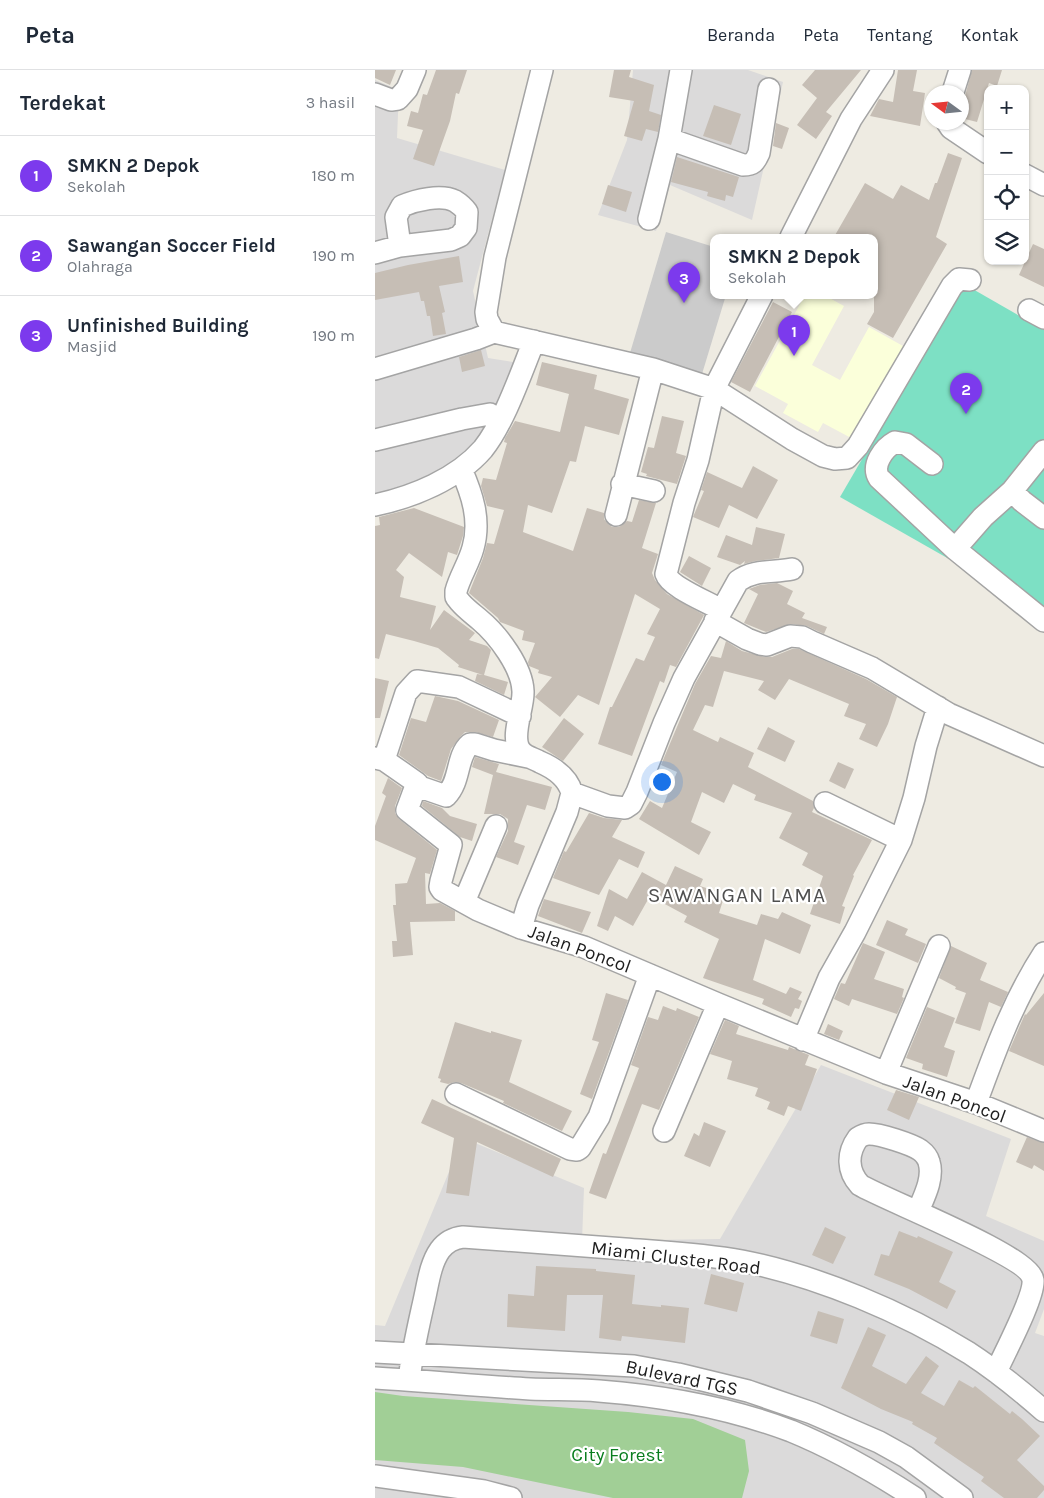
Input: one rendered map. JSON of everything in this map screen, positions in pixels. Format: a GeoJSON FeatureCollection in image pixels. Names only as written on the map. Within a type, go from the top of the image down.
{"type":"FeatureCollection","features":[{"type":"Feature","properties":{"kind":"street"},"geometry":{"type":"LineString","coordinates":[[375,94],[391,100],[398,99],[407,89],[415,70]]}},
{"type":"Feature","properties":{"kind":"street"},"geometry":{"type":"LineString","coordinates":[[494,332],[487,320],[486,312],[495,257],[542,70]]}},
{"type":"Feature","properties":{"kind":"street"},"geometry":{"type":"LineString","coordinates":[[649,219],[669,138],[681,70]]}},
{"type":"Feature","properties":{"kind":"street"},"geometry":{"type":"LineString","coordinates":[[793,234],[851,119],[883,70]]}},
{"type":"Feature","properties":{"kind":"street"},"geometry":{"type":"LineString","coordinates":[[955,85],[960,70]]}},
{"type":"Feature","properties":{"kind":"street"},"geometry":{"type":"LineString","coordinates":[[669,138],[743,165],[751,165],[756,162],[759,153],[769,88]]}},
{"type":"Feature","properties":{"kind":"street"},"geometry":{"type":"LineString","coordinates":[[954,130],[984,150]]}},
{"type":"Feature","properties":{"kind":"street"},"geometry":{"type":"LineString","coordinates":[[1027,175],[1044,185]]}},
{"type":"Feature","properties":{"kind":"street"},"geometry":{"type":"LineString","coordinates":[[375,253],[400,246]]}},
{"type":"Feature","properties":{"kind":"street"},"geometry":{"type":"LineString","coordinates":[[375,369],[494,332],[653,369],[714,389],[804,447],[835,459],[847,458],[858,446],[952,286],[959,279],[970,280]]}},
{"type":"Feature","properties":{"kind":"street"},"geometry":{"type":"LineString","coordinates":[[760,299],[714,389],[698,460],[684,503],[666,574],[667,579],[718,615],[747,639],[760,644],[767,644],[791,636],[802,637],[872,668],[938,707],[1044,756]]}},
{"type":"Feature","properties":{"kind":"street"},"geometry":{"type":"LineString","coordinates":[[375,504],[433,485],[461,469],[484,447],[513,392],[534,341]]}},
{"type":"Feature","properties":{"kind":"street"},"geometry":{"type":"LineString","coordinates":[[616,515],[653,369]]}},
{"type":"Feature","properties":{"kind":"street"},"geometry":{"type":"LineString","coordinates":[[375,440],[490,414]]}},
{"type":"Feature","properties":{"kind":"street"},"geometry":{"type":"LineString","coordinates":[[933,464],[906,444],[895,442],[890,445],[880,458],[876,472],[879,478],[955,549],[1044,621]]}},
{"type":"Feature","properties":{"kind":"street"},"geometry":{"type":"LineString","coordinates":[[955,549],[983,517],[1012,491],[1044,451]]}},
{"type":"Feature","properties":{"kind":"street"},"geometry":{"type":"LineString","coordinates":[[461,469],[472,500],[477,527],[473,548],[455,591],[456,597],[459,602],[492,631],[515,664],[523,690],[517,744],[521,752],[557,772],[565,779],[572,793],[608,806],[625,808],[631,804],[673,701],[738,581],[751,573],[792,569]]}},
{"type":"Feature","properties":{"kind":"street"},"geometry":{"type":"LineString","coordinates":[[623,484],[653,491]]}},
{"type":"Feature","properties":{"kind":"street"},"geometry":{"type":"LineString","coordinates":[[1012,491],[1021,502],[1044,518]]}},
{"type":"Feature","properties":{"kind":"street"},"geometry":{"type":"LineString","coordinates":[[520,716],[459,687],[417,681],[406,693],[379,759],[415,781],[417,786],[446,796],[454,789],[464,752],[470,744],[528,757]]}},
{"type":"Feature","properties":{"kind":"street"},"geometry":{"type":"LineString","coordinates":[[803,1040],[829,978],[855,932],[901,840],[938,707]]}},
{"type":"Feature","properties":{"kind":"street"},"geometry":{"type":"LineString","coordinates":[[417,786],[407,806],[407,810],[451,845],[440,887],[442,890],[521,928]]}},
{"type":"Feature","properties":{"kind":"street","name":"Jalan Poncol"},"geometry":{"type":"LineString","coordinates":[[572,793],[567,812],[528,905],[521,928],[584,947],[885,1073],[977,1103],[1044,1131]]}},
{"type":"Feature","properties":{"kind":"street"},"geometry":{"type":"LineString","coordinates":[[825,803],[901,840]]}},
{"type":"Feature","properties":{"kind":"street"},"geometry":{"type":"LineString","coordinates":[[465,902],[497,826]]}},
{"type":"Feature","properties":{"kind":"street"},"geometry":{"type":"LineString","coordinates":[[885,1073],[939,946]]}},
{"type":"Feature","properties":{"kind":"street"},"geometry":{"type":"LineString","coordinates":[[977,1103],[1012,1010],[1044,953]]}},
{"type":"Feature","properties":{"kind":"street"},"geometry":{"type":"LineString","coordinates":[[456,1094],[570,1149],[577,1150],[599,1117],[650,976]]}},
{"type":"Feature","properties":{"kind":"street"},"geometry":{"type":"LineString","coordinates":[[665,1131],[718,1004]]}},
{"type":"Feature","properties":{"kind":"street"},"geometry":{"type":"LineString","coordinates":[[918,1211],[1005,1256],[1027,1269],[1031,1274],[1033,1280],[1030,1296],[996,1372]]}},
{"type":"Feature","properties":{"kind":"street","name":"Miami Cluster Road"},"geometry":{"type":"LineString","coordinates":[[409,1380],[412,1354],[431,1271],[441,1249],[454,1238],[463,1237],[655,1250],[718,1257],[765,1266],[839,1290],[943,1338],[996,1372],[1044,1410]]}},
{"type":"Feature","properties":{"kind":"street","name":"Bulevard TGS"},"geometry":{"type":"LineString","coordinates":[[375,1352],[634,1366],[678,1374],[755,1393],[812,1413],[879,1442],[906,1457],[962,1498]]}},
{"type":"Feature","properties":{"kind":"street","name":"Bulevard TGS"},"geometry":{"type":"LineString","coordinates":[[375,1378],[634,1394],[688,1402],[748,1418],[818,1442],[865,1467],[915,1498]]}},
{"type":"Feature","properties":{"kind":"street"},"geometry":{"type":"LineString","coordinates":[[748,1418],[755,1393]]}},
{"type":"Feature","properties":{"kind":"street"},"geometry":{"type":"LineString","coordinates":[[375,1476],[511,1498]]}},
{"type":"Feature","properties":{"kind":"shaded area"},"geometry":{"type":"Polygon","coordinates":[[[633,70],[748,70],[783,82],[752,220],[670,185],[656,231],[598,215],[627,140],[633,70]]]}},
{"type":"Feature","properties":{"kind":"shaded area"},"geometry":{"type":"Polygon","coordinates":[[[375,80],[399,90],[397,138],[505,170],[473,291],[488,358],[520,363],[472,459],[375,503],[375,80]]]}},
{"type":"Feature","properties":{"kind":"shaded area"},"geometry":{"type":"Polygon","coordinates":[[[666,232],[710,246],[710,299],[725,299],[702,374],[630,353],[666,232]]]}},
{"type":"Feature","properties":{"kind":"shaded area"},"geometry":{"type":"Polygon","coordinates":[[[803,299],[831,299],[844,306],[812,365],[840,380],[869,327],[903,346],[853,439],[823,423],[818,432],[783,413],[788,404],[755,386],[803,299]]]}},
{"type":"Feature","properties":{"kind":"shaded area"},"geometry":{"type":"Polygon","coordinates":[[[821,1065],[1011,1139],[986,1216],[1044,1241],[1044,1309],[1035,1333],[1044,1336],[1044,1498],[375,1498],[375,1325],[385,1326],[463,1138],[584,1188],[582,1241],[720,1239],[821,1065]]]}},
{"type":"Feature","properties":{"kind":"green space"},"geometry":{"type":"Polygon","coordinates":[[[964,284],[1044,330],[1044,613],[840,497],[964,284]]]}},
{"type":"Feature","properties":{"kind":"green space","name":"City Forest"},"geometry":{"type":"Polygon","coordinates":[[[375,1392],[403,1396],[628,1412],[693,1419],[745,1440],[749,1471],[742,1498],[613,1498],[463,1467],[375,1460],[375,1392]]]}},
{"type":"Feature","properties":{"kind":"building"},"geometry":{"type":"Polygon","coordinates":[[[375,70],[396,70],[390,85],[375,78],[375,70]]]}},
{"type":"Feature","properties":{"kind":"building"},"geometry":{"type":"Polygon","coordinates":[[[436,70],[467,70],[459,94],[456,93],[450,121],[434,166],[413,159],[423,130],[407,126],[411,111],[418,113],[423,94],[427,95],[436,70]]]}},
{"type":"Feature","properties":{"kind":"building"},"geometry":{"type":"Polygon","coordinates":[[[614,70],[631,70],[629,77],[654,85],[649,111],[661,115],[658,132],[646,129],[642,141],[624,136],[634,101],[609,97],[614,70]]]}},
{"type":"Feature","properties":{"kind":"building"},"geometry":{"type":"Polygon","coordinates":[[[815,70],[861,70],[826,112],[832,116],[816,139],[797,125],[817,98],[802,85],[815,70]]]}},
{"type":"Feature","properties":{"kind":"building"},"geometry":{"type":"Polygon","coordinates":[[[898,70],[917,70],[913,91],[924,93],[920,126],[870,116],[879,99],[893,102],[898,70]]]}},
{"type":"Feature","properties":{"kind":"building"},"geometry":{"type":"Polygon","coordinates":[[[972,70],[1002,70],[997,85],[989,83],[988,85],[984,85],[984,99],[977,122],[969,120],[968,85],[972,70]]]}},
{"type":"Feature","properties":{"kind":"building"},"geometry":{"type":"Polygon","coordinates":[[[714,105],[741,114],[731,145],[703,136],[714,105]]]}},
{"type":"Feature","properties":{"kind":"building"},"geometry":{"type":"Polygon","coordinates":[[[776,123],[789,128],[782,149],[773,146],[776,123]]]}},
{"type":"Feature","properties":{"kind":"building"},"geometry":{"type":"Polygon","coordinates":[[[948,153],[962,158],[936,237],[947,244],[893,338],[867,324],[874,312],[874,299],[878,299],[878,234],[836,234],[865,183],[893,199],[901,185],[929,200],[935,183],[937,183],[948,153]]]}},
{"type":"Feature","properties":{"kind":"building"},"geometry":{"type":"Polygon","coordinates":[[[677,157],[739,177],[733,197],[726,195],[725,201],[707,196],[708,192],[671,182],[677,157]]]}},
{"type":"Feature","properties":{"kind":"building"},"geometry":{"type":"Polygon","coordinates":[[[608,185],[632,192],[626,212],[602,204],[608,185]]]}},
{"type":"Feature","properties":{"kind":"building"},"geometry":{"type":"Polygon","coordinates":[[[1033,244],[1044,249],[1044,287],[1019,275],[1024,265],[1029,265],[1029,253],[1033,244]]]}},
{"type":"Feature","properties":{"kind":"building"},"geometry":{"type":"Polygon","coordinates":[[[459,256],[463,282],[439,286],[445,312],[442,313],[446,334],[433,336],[430,316],[427,316],[424,301],[421,301],[419,292],[375,300],[375,273],[459,256]]]}},
{"type":"Feature","properties":{"kind":"building"},"geometry":{"type":"Polygon","coordinates":[[[773,302],[792,312],[750,392],[731,382],[773,302]]]}},
{"type":"Feature","properties":{"kind":"building"},"geometry":{"type":"Polygon","coordinates":[[[481,350],[485,366],[462,372],[459,357],[481,350]]]}},
{"type":"Feature","properties":{"kind":"building"},"geometry":{"type":"Polygon","coordinates":[[[542,362],[597,375],[594,389],[629,399],[619,435],[585,426],[576,462],[570,461],[552,513],[528,505],[523,532],[573,551],[587,508],[604,513],[604,519],[608,524],[612,527],[619,527],[627,521],[632,522],[639,500],[656,503],[642,548],[658,554],[652,573],[655,580],[667,594],[704,615],[676,667],[670,665],[664,683],[660,681],[632,756],[598,744],[610,707],[612,707],[636,658],[644,661],[655,637],[647,634],[660,609],[635,594],[599,705],[578,695],[560,717],[535,697],[552,677],[538,673],[539,670],[529,666],[528,662],[535,643],[522,640],[524,631],[500,622],[498,618],[469,593],[487,543],[494,544],[504,510],[487,506],[481,486],[483,478],[496,480],[507,443],[504,442],[505,438],[515,421],[560,432],[569,394],[536,385],[542,362]]]}},
{"type":"Feature","properties":{"kind":"building"},"geometry":{"type":"Polygon","coordinates":[[[662,416],[684,421],[676,453],[686,456],[677,484],[646,476],[647,474],[641,472],[648,447],[654,448],[662,416]]]}},
{"type":"Feature","properties":{"kind":"building"},"geometry":{"type":"Polygon","coordinates":[[[753,466],[778,480],[757,519],[729,505],[719,528],[693,517],[704,491],[701,490],[707,472],[742,488],[753,466]]]}},
{"type":"Feature","properties":{"kind":"building"},"geometry":{"type":"Polygon","coordinates":[[[414,508],[464,527],[463,536],[457,555],[448,552],[442,577],[409,553],[396,570],[404,577],[400,597],[436,606],[430,630],[444,610],[475,633],[469,640],[487,646],[491,650],[484,675],[508,682],[504,695],[475,681],[477,674],[483,675],[458,667],[459,665],[438,648],[414,641],[386,634],[379,659],[375,658],[375,526],[380,525],[379,517],[414,508]]]}},
{"type":"Feature","properties":{"kind":"building"},"geometry":{"type":"Polygon","coordinates":[[[756,527],[785,534],[779,558],[744,564],[745,561],[740,565],[717,557],[726,535],[752,545],[756,527]]]}},
{"type":"Feature","properties":{"kind":"building"},"geometry":{"type":"Polygon","coordinates":[[[689,556],[711,568],[702,586],[680,572],[689,556]]]}},
{"type":"Feature","properties":{"kind":"building"},"geometry":{"type":"Polygon","coordinates":[[[777,583],[793,591],[787,604],[805,613],[802,618],[827,627],[824,634],[807,626],[791,624],[766,632],[744,623],[758,594],[749,589],[760,585],[777,583]]]}},
{"type":"Feature","properties":{"kind":"building"},"geometry":{"type":"Polygon","coordinates":[[[726,641],[742,651],[765,657],[772,657],[792,649],[799,649],[866,679],[897,697],[888,724],[877,747],[859,739],[866,724],[844,716],[849,704],[789,679],[775,700],[758,690],[764,681],[724,671],[713,707],[705,705],[693,730],[718,742],[720,737],[754,753],[748,767],[813,801],[814,808],[812,812],[872,840],[853,875],[842,906],[845,907],[840,924],[810,914],[823,876],[802,865],[808,853],[779,838],[792,813],[754,800],[756,795],[733,784],[724,803],[702,792],[691,822],[711,832],[699,855],[639,819],[650,801],[662,808],[677,772],[661,765],[695,684],[711,656],[721,658],[726,641]]]}},
{"type":"Feature","properties":{"kind":"building"},"geometry":{"type":"Polygon","coordinates":[[[375,678],[389,681],[380,718],[375,718],[375,678]]]}},
{"type":"Feature","properties":{"kind":"building"},"geometry":{"type":"Polygon","coordinates":[[[435,696],[458,701],[499,720],[493,737],[475,732],[465,732],[461,736],[451,749],[441,781],[428,776],[399,755],[411,718],[426,722],[435,696]]]}},
{"type":"Feature","properties":{"kind":"building"},"geometry":{"type":"Polygon","coordinates":[[[564,718],[584,734],[563,761],[542,747],[564,718]]]}},
{"type":"Feature","properties":{"kind":"building"},"geometry":{"type":"Polygon","coordinates":[[[768,727],[795,741],[785,762],[757,749],[768,727]]]}},
{"type":"Feature","properties":{"kind":"building"},"geometry":{"type":"Polygon","coordinates":[[[475,757],[499,764],[496,772],[552,787],[545,810],[527,805],[514,842],[525,846],[518,865],[496,857],[508,831],[508,819],[500,814],[484,814],[493,775],[472,767],[475,757]]]}},
{"type":"Feature","properties":{"kind":"building"},"geometry":{"type":"Polygon","coordinates":[[[838,762],[854,769],[845,789],[829,781],[838,762]]]}},
{"type":"Feature","properties":{"kind":"building"},"geometry":{"type":"Polygon","coordinates":[[[388,778],[402,788],[395,806],[395,813],[399,819],[437,850],[430,874],[425,873],[426,904],[440,903],[455,911],[455,921],[410,922],[413,955],[393,957],[392,941],[397,941],[393,905],[396,905],[395,884],[407,883],[416,858],[375,840],[375,826],[386,796],[382,793],[388,778]]]}},
{"type":"Feature","properties":{"kind":"building"},"geometry":{"type":"Polygon","coordinates":[[[423,801],[442,808],[450,816],[477,824],[472,841],[460,837],[422,806],[423,801]]]}},
{"type":"Feature","properties":{"kind":"building"},"geometry":{"type":"Polygon","coordinates":[[[589,813],[604,818],[622,820],[612,837],[645,852],[638,868],[619,859],[599,895],[553,878],[564,851],[566,852],[589,813]]]}},
{"type":"Feature","properties":{"kind":"building"},"geometry":{"type":"Polygon","coordinates":[[[675,866],[703,879],[700,886],[725,894],[719,913],[757,925],[761,914],[778,919],[782,912],[811,925],[800,954],[765,939],[753,980],[786,994],[790,987],[802,992],[798,999],[802,1001],[799,1009],[795,1008],[791,1017],[762,1004],[764,999],[703,978],[719,939],[684,922],[687,916],[650,896],[633,926],[615,916],[608,931],[597,926],[609,889],[627,899],[642,872],[666,885],[675,866]]]}},
{"type":"Feature","properties":{"kind":"building"},"geometry":{"type":"Polygon","coordinates":[[[544,899],[591,912],[582,933],[538,916],[544,899]]]}},
{"type":"Feature","properties":{"kind":"building"},"geometry":{"type":"Polygon","coordinates":[[[887,920],[908,929],[905,935],[926,944],[918,963],[876,945],[887,920]]]}},
{"type":"Feature","properties":{"kind":"building"},"geometry":{"type":"Polygon","coordinates":[[[863,943],[885,952],[874,979],[904,989],[902,997],[904,998],[897,1014],[852,999],[849,1006],[834,999],[841,983],[845,984],[863,943]]]}},
{"type":"Feature","properties":{"kind":"building"},"geometry":{"type":"Polygon","coordinates":[[[951,946],[987,963],[980,980],[1008,992],[1001,1007],[989,1002],[980,1031],[955,1023],[966,993],[955,989],[956,987],[939,978],[951,946]]]}},
{"type":"Feature","properties":{"kind":"building"},"geometry":{"type":"Polygon","coordinates":[[[606,993],[628,1000],[592,1099],[580,1094],[599,1042],[592,1040],[606,993]]]}},
{"type":"Feature","properties":{"kind":"building"},"geometry":{"type":"Polygon","coordinates":[[[1044,993],[1044,1066],[1009,1051],[1025,1014],[1044,993]]]}},
{"type":"Feature","properties":{"kind":"building"},"geometry":{"type":"Polygon","coordinates":[[[663,1006],[676,1011],[677,1008],[699,1017],[659,1110],[642,1104],[606,1199],[589,1193],[603,1153],[606,1154],[639,1068],[631,1065],[648,1017],[658,1020],[663,1006]]]}},
{"type":"Feature","properties":{"kind":"building"},"geometry":{"type":"Polygon","coordinates":[[[927,1007],[955,1018],[944,1047],[955,1051],[947,1077],[922,1069],[923,1064],[906,1058],[927,1007]]]}},
{"type":"Feature","properties":{"kind":"building"},"geometry":{"type":"Polygon","coordinates":[[[725,1020],[739,1026],[736,1034],[788,1050],[789,1047],[809,1055],[805,1065],[817,1069],[801,1111],[788,1106],[784,1116],[767,1109],[770,1102],[755,1096],[758,1088],[727,1079],[732,1061],[710,1054],[725,1020]]]}},
{"type":"Feature","properties":{"kind":"building"},"geometry":{"type":"Polygon","coordinates":[[[455,1022],[522,1040],[509,1082],[572,1111],[562,1131],[503,1103],[504,1101],[461,1083],[448,1084],[440,1082],[441,1079],[438,1078],[455,1022]]]}},
{"type":"Feature","properties":{"kind":"building"},"geometry":{"type":"Polygon","coordinates":[[[828,1024],[843,1031],[839,1040],[824,1034],[828,1024]]]}},
{"type":"Feature","properties":{"kind":"building"},"geometry":{"type":"Polygon","coordinates":[[[896,1090],[919,1097],[909,1120],[887,1110],[896,1090]]]}},
{"type":"Feature","properties":{"kind":"building"},"geometry":{"type":"Polygon","coordinates":[[[432,1099],[561,1159],[553,1177],[477,1142],[469,1196],[446,1193],[454,1138],[421,1123],[432,1099]]]}},
{"type":"Feature","properties":{"kind":"building"},"geometry":{"type":"Polygon","coordinates":[[[704,1122],[726,1131],[710,1167],[684,1156],[694,1133],[699,1136],[704,1122]]]}},
{"type":"Feature","properties":{"kind":"building"},"geometry":{"type":"Polygon","coordinates":[[[1027,1137],[1044,1143],[1044,1171],[1034,1165],[1032,1169],[1016,1162],[1027,1137]]]}},
{"type":"Feature","properties":{"kind":"building"},"geometry":{"type":"Polygon","coordinates":[[[825,1227],[846,1237],[833,1264],[812,1255],[825,1227]]]}},
{"type":"Feature","properties":{"kind":"building"},"geometry":{"type":"Polygon","coordinates":[[[899,1231],[917,1238],[918,1236],[953,1252],[939,1282],[956,1291],[947,1309],[909,1289],[874,1275],[881,1254],[889,1256],[899,1231]]]}},
{"type":"Feature","properties":{"kind":"building"},"geometry":{"type":"Polygon","coordinates":[[[536,1266],[596,1269],[596,1271],[635,1275],[632,1304],[689,1308],[685,1343],[622,1336],[621,1341],[599,1338],[603,1295],[567,1295],[565,1331],[507,1327],[508,1294],[534,1296],[536,1266]]]}},
{"type":"Feature","properties":{"kind":"building"},"geometry":{"type":"Polygon","coordinates":[[[711,1274],[744,1283],[737,1312],[704,1304],[711,1274]]]}},
{"type":"Feature","properties":{"kind":"building"},"geometry":{"type":"Polygon","coordinates":[[[818,1311],[844,1319],[837,1344],[810,1336],[818,1311]]]}},
{"type":"Feature","properties":{"kind":"building"},"geometry":{"type":"Polygon","coordinates":[[[868,1327],[886,1335],[872,1366],[906,1384],[926,1356],[939,1366],[921,1393],[944,1406],[959,1380],[973,1388],[975,1386],[1010,1414],[1012,1411],[1040,1436],[1017,1460],[1044,1486],[1044,1490],[1037,1498],[1004,1498],[981,1481],[984,1477],[934,1443],[937,1438],[912,1424],[913,1422],[881,1409],[841,1388],[868,1327]]]}},
{"type":"Feature","properties":{"kind":"place","name":"Unfinished Building"},"geometry":{"type":"Point","coordinates":[684,303]}},
{"type":"Feature","properties":{"kind":"place","name":"SMKN 2 Depok"},"geometry":{"type":"Point","coordinates":[794,356]}},
{"type":"Feature","properties":{"kind":"place","name":"Sawangan Soccer Field"},"geometry":{"type":"Point","coordinates":[966,414]}},
{"type":"Feature","properties":{"kind":"district","name":"SAWANGAN LAMA"},"geometry":{"type":"Point","coordinates":[737,895]}}]}
